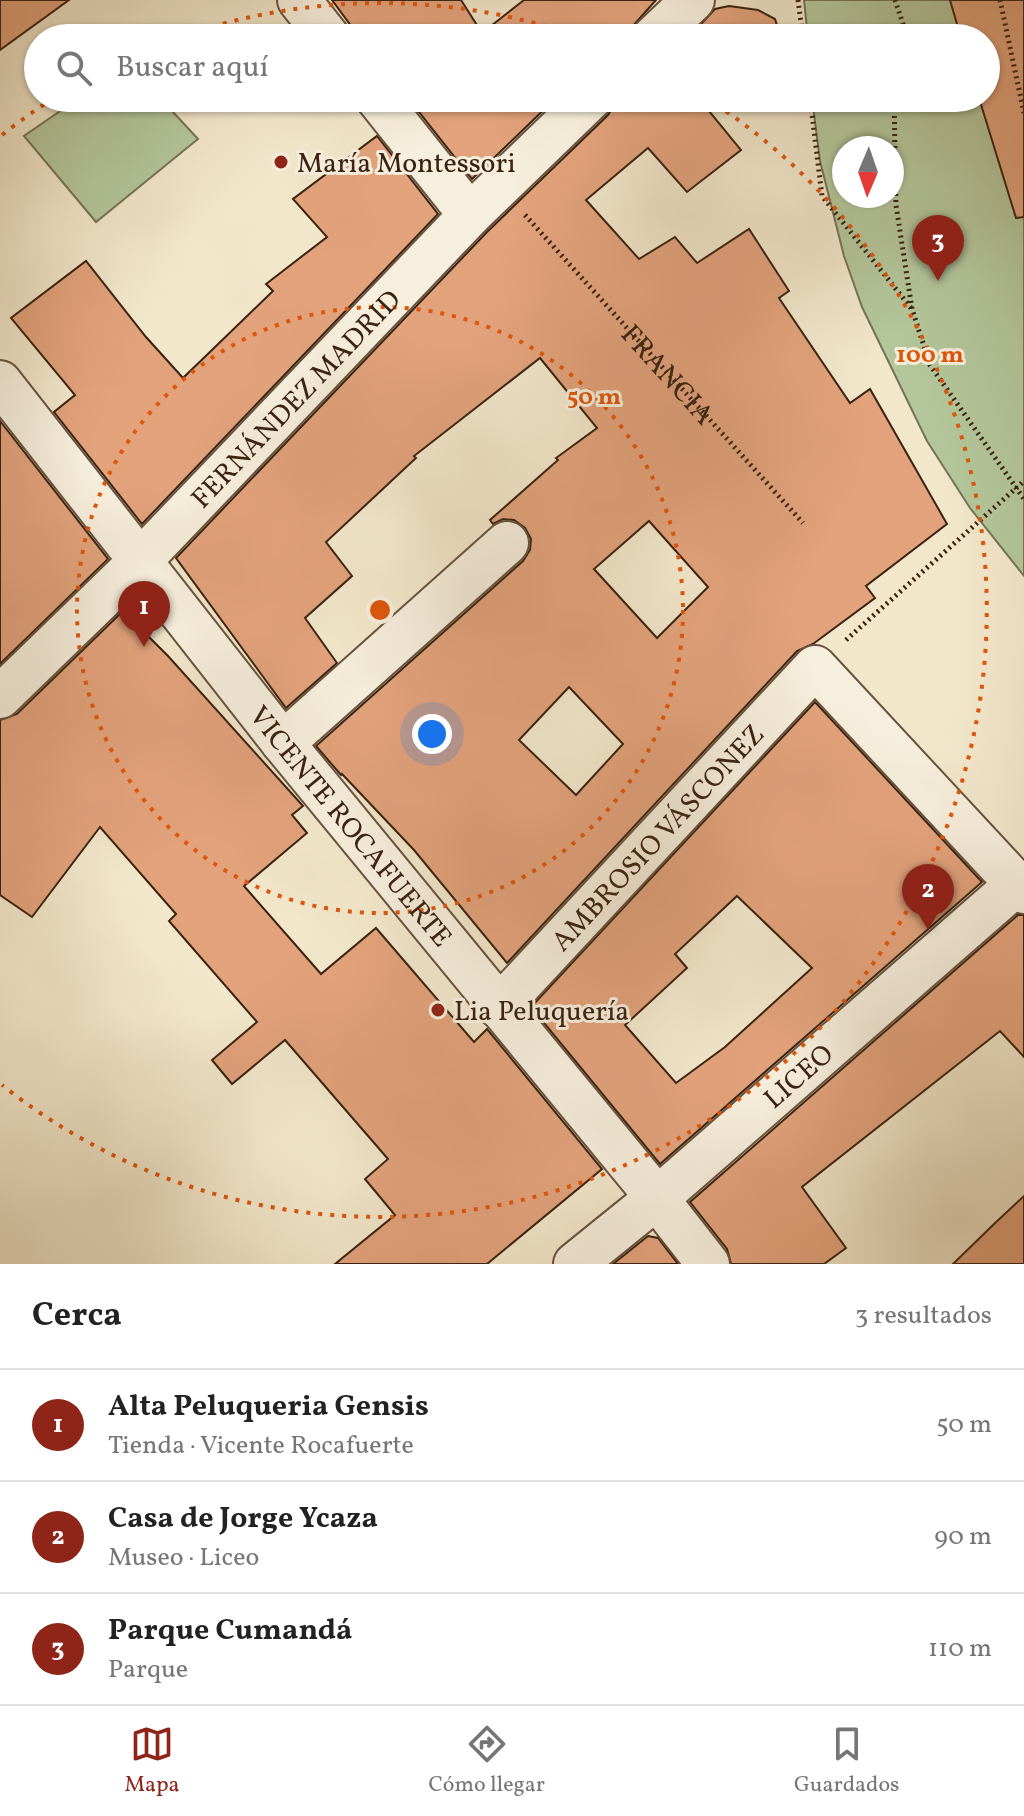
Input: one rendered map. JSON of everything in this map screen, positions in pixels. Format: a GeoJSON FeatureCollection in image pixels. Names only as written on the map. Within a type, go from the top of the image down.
{"type":"FeatureCollection","features":[{"type":"Feature","properties":{"kind":"street"},"geometry":{"type":"LineString","coordinates":[[299,0],[318,24]]}},
{"type":"Feature","properties":{"kind":"street"},"geometry":{"type":"LineString","coordinates":[[668,24],[693,0]]}},
{"type":"Feature","properties":{"kind":"street"},"geometry":{"type":"LineString","coordinates":[[388,112],[470,215]]}},
{"type":"Feature","properties":{"kind":"street","name":"FERNÁNDEZ MADRID"},"geometry":{"type":"LineString","coordinates":[[0,697],[139,562],[470,215],[577,112]]}},
{"type":"Feature","properties":{"kind":"street","name":"VICENTE ROCAFUERTE"},"geometry":{"type":"LineString","coordinates":[[0,382],[283,743],[708,1264]]}},
{"type":"Feature","properties":{"kind":"street"},"geometry":{"type":"LineString","coordinates":[[283,743],[507,543]]}},
{"type":"Feature","properties":{"kind":"street"},"geometry":{"type":"LineString","coordinates":[[815,667],[1020,888]]}},
{"type":"Feature","properties":{"kind":"street","name":"AMBROSIO VÁSCONEZ"},"geometry":{"type":"LineString","coordinates":[[499,1007],[815,667]]}},
{"type":"Feature","properties":{"kind":"street","name":"LICEO"},"geometry":{"type":"LineString","coordinates":[[575,1264],[657,1198],[1020,888]]}},
{"type":"Feature","properties":{"kind":"path"},"geometry":{"type":"LineString","coordinates":[[798,0],[801,24]]}},
{"type":"Feature","properties":{"kind":"path"},"geometry":{"type":"LineString","coordinates":[[895,0],[903,24]]}},
{"type":"Feature","properties":{"kind":"path"},"geometry":{"type":"LineString","coordinates":[[1000,0],[1024,113]]}},
{"type":"Feature","properties":{"kind":"path"},"geometry":{"type":"LineString","coordinates":[[812,112],[822,196],[912,309]]}},
{"type":"Feature","properties":{"kind":"path"},"geometry":{"type":"LineString","coordinates":[[894,112],[896,205],[912,309],[930,365],[1024,499]]}},
{"type":"Feature","properties":{"kind":"path","name":"FRANCIA"},"geometry":{"type":"LineString","coordinates":[[533,223],[803,523]]}},
{"type":"Feature","properties":{"kind":"path"},"geometry":{"type":"LineString","coordinates":[[815,667],[1024,481]]}},
{"type":"Feature","properties":{"kind":"green space"},"geometry":{"type":"Polygon","coordinates":[[[804,0],[1024,0],[1024,576],[970,508],[927,441],[862,307],[844,256],[820,161],[814,112],[1000,112],[1000,24],[807,24],[804,0]]]}},
{"type":"Feature","properties":{"kind":"green space"},"geometry":{"type":"Polygon","coordinates":[[[59,112],[173,112],[198,139],[96,222],[24,136],[59,112]]]}},
{"type":"Feature","properties":{"kind":"building"},"geometry":{"type":"Polygon","coordinates":[[[0,0],[69,0],[36,24],[24,24],[24,33],[0,50],[0,0]]]}},
{"type":"Feature","properties":{"kind":"building"},"geometry":{"type":"Polygon","coordinates":[[[332,0],[461,0],[476,24],[350,24],[332,0]]]}},
{"type":"Feature","properties":{"kind":"building"},"geometry":{"type":"Polygon","coordinates":[[[524,0],[656,0],[635,24],[493,24],[524,0]]]}},
{"type":"Feature","properties":{"kind":"building"},"geometry":{"type":"Polygon","coordinates":[[[950,0],[1024,0],[1024,217],[1016,218],[983,112],[1000,112],[1000,24],[957,24],[950,0]]]}},
{"type":"Feature","properties":{"kind":"building"},"geometry":{"type":"Polygon","coordinates":[[[729,6],[758,10],[775,19],[777,24],[701,24],[715,9],[729,6]]]}},
{"type":"Feature","properties":{"kind":"building"},"geometry":{"type":"Polygon","coordinates":[[[419,112],[541,112],[472,179],[419,112]]]}},
{"type":"Feature","properties":{"kind":"building"},"geometry":{"type":"Polygon","coordinates":[[[610,112],[710,112],[741,150],[687,192],[648,148],[586,200],[639,259],[675,237],[697,263],[749,229],[789,291],[779,298],[850,403],[870,389],[947,524],[866,586],[875,598],[813,644],[797,651],[507,963],[414,850],[316,746],[523,561],[530,550],[531,539],[525,528],[514,520],[503,519],[493,524],[490,520],[558,460],[556,458],[597,428],[540,358],[414,456],[416,458],[326,542],[352,576],[305,618],[337,663],[286,708],[176,558],[487,232],[610,112]],[[649,521],[594,569],[657,638],[708,587],[649,521]],[[569,687],[519,740],[576,795],[623,744],[569,687]]]}},
{"type":"Feature","properties":{"kind":"building"},"geometry":{"type":"Polygon","coordinates":[[[377,136],[438,214],[142,524],[54,412],[75,395],[11,318],[86,261],[183,378],[273,291],[266,284],[327,237],[293,199],[377,136]]]}},
{"type":"Feature","properties":{"kind":"building"},"geometry":{"type":"Polygon","coordinates":[[[0,421],[108,559],[0,664],[0,421]]]}},
{"type":"Feature","properties":{"kind":"building"},"geometry":{"type":"Polygon","coordinates":[[[123,611],[168,656],[303,806],[292,815],[307,833],[244,886],[321,974],[376,928],[474,1042],[487,1029],[602,1169],[487,1264],[335,1264],[395,1215],[365,1179],[388,1159],[285,1040],[232,1084],[212,1060],[257,1022],[169,921],[176,914],[100,827],[32,917],[0,895],[0,720],[17,714],[123,611]]]}},
{"type":"Feature","properties":{"kind":"building"},"geometry":{"type":"Polygon","coordinates":[[[815,702],[982,882],[660,1164],[531,1007],[815,702]],[[737,896],[675,954],[687,968],[625,1025],[676,1083],[725,1047],[812,968],[737,896]]]}},
{"type":"Feature","properties":{"kind":"building"},"geometry":{"type":"Polygon","coordinates":[[[1018,915],[1024,915],[1024,1057],[1000,1031],[802,1187],[846,1248],[824,1264],[731,1264],[727,1249],[690,1202],[1018,915]]]}},
{"type":"Feature","properties":{"kind":"building"},"geometry":{"type":"Polygon","coordinates":[[[1024,1196],[1024,1264],[953,1264],[993,1225],[1024,1196]]]}},
{"type":"Feature","properties":{"kind":"building"},"geometry":{"type":"Polygon","coordinates":[[[648,1236],[658,1238],[678,1264],[613,1264],[648,1236]]]}},
{"type":"Feature","properties":{"kind":"place","name":"María Montessori"},"geometry":{"type":"Point","coordinates":[281,162]}},
{"type":"Feature","properties":{"kind":"place","name":"Parque Cumandá"},"geometry":{"type":"Point","coordinates":[938,281]}},
{"type":"Feature","properties":{"kind":"place","name":"Alta Peluqueria Gensis"},"geometry":{"type":"Point","coordinates":[144,647]}},
{"type":"Feature","properties":{"kind":"place","name":"Casa de Jorge Ycaza"},"geometry":{"type":"Point","coordinates":[928,930]}},
{"type":"Feature","properties":{"kind":"place","name":"Lia Peluquería"},"geometry":{"type":"Point","coordinates":[438,1010]}}]}
